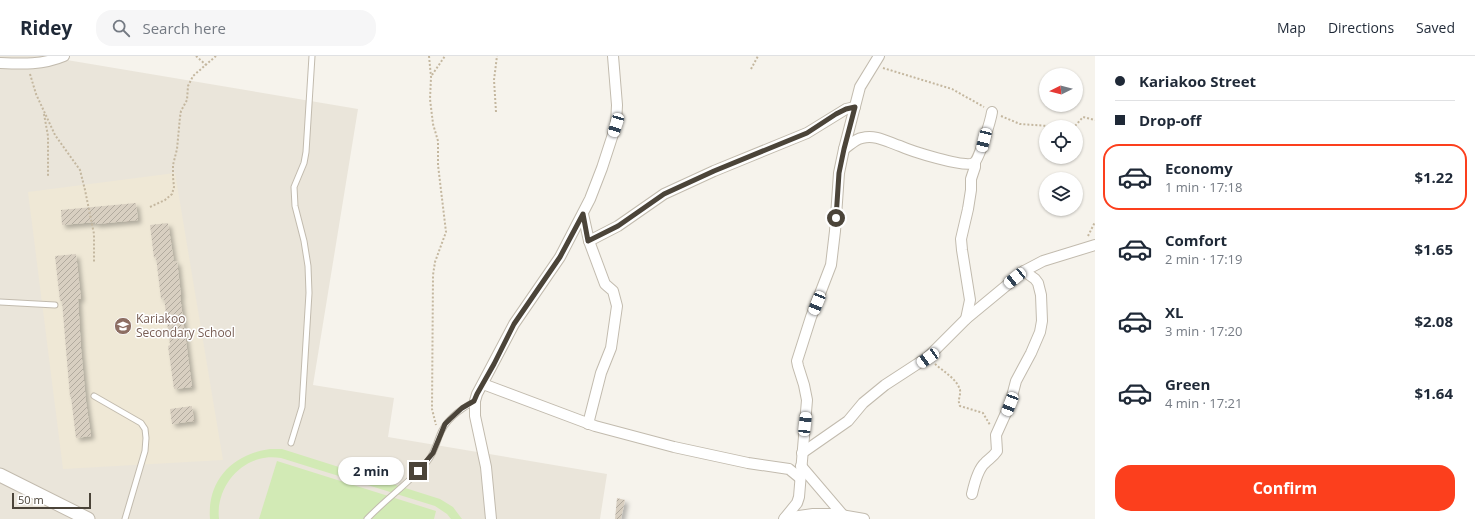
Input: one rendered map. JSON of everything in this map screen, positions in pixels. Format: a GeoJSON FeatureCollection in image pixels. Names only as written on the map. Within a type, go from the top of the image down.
{"type":"FeatureCollection","features":[{"type":"Feature","properties":{"kind":"street"},"geometry":{"type":"LineString","coordinates":[[0,63],[28,64],[53,61],[64,56]]}},
{"type":"Feature","properties":{"kind":"street"},"geometry":{"type":"LineString","coordinates":[[491,519],[486,467],[475,416],[474,401],[514,324],[560,257],[583,214],[602,168],[616,125],[617,105],[613,56]]}},
{"type":"Feature","properties":{"kind":"street"},"geometry":{"type":"LineString","coordinates":[[785,519],[797,503],[800,487],[807,400],[797,363],[831,265],[839,173],[860,87],[872,65],[879,56]]}},
{"type":"Feature","properties":{"kind":"street"},"geometry":{"type":"LineString","coordinates":[[588,241],[618,226],[664,194],[714,171],[807,133],[841,112],[855,107]]}},
{"type":"Feature","properties":{"kind":"street"},"geometry":{"type":"LineString","coordinates":[[966,319],[970,300],[961,239],[968,209],[971,179],[975,162],[982,150],[992,112]]}},
{"type":"Feature","properties":{"kind":"street"},"geometry":{"type":"LineString","coordinates":[[844,149],[859,138],[878,137],[906,149],[960,164],[975,162]]}},
{"type":"Feature","properties":{"kind":"street"},"geometry":{"type":"LineString","coordinates":[[583,214],[588,241],[605,284],[613,292],[617,306],[611,348],[601,373],[588,424]]}},
{"type":"Feature","properties":{"kind":"street"},"geometry":{"type":"LineString","coordinates":[[802,452],[848,421],[863,403],[875,393],[928,358],[966,319],[1024,271],[1043,262],[1095,245]]}},
{"type":"Feature","properties":{"kind":"street"},"geometry":{"type":"LineString","coordinates":[[972,494],[983,464],[997,451],[996,437],[1010,404],[1016,381],[1040,332],[1042,321],[1041,295],[1038,283],[1024,271]]}},
{"type":"Feature","properties":{"kind":"street"},"geometry":{"type":"LineString","coordinates":[[483,384],[588,424],[711,455],[748,463],[789,469],[800,478]]}},
{"type":"Feature","properties":{"kind":"street"},"geometry":{"type":"LineString","coordinates":[[801,466],[842,514]]}},
{"type":"Feature","properties":{"kind":"street"},"geometry":{"type":"LineString","coordinates":[[0,475],[88,519]]}},
{"type":"Feature","properties":{"kind":"street"},"geometry":{"type":"LineString","coordinates":[[785,519],[813,514],[842,514],[864,519]]}},
{"type":"Feature","properties":{"kind":"lane"},"geometry":{"type":"LineString","coordinates":[[291,443],[302,407],[309,293],[308,266],[304,241],[294,206],[294,187],[304,163],[306,152],[312,56]]}},
{"type":"Feature","properties":{"kind":"lane"},"geometry":{"type":"LineString","coordinates":[[0,302],[55,305]]}},
{"type":"Feature","properties":{"kind":"lane"},"geometry":{"type":"LineString","coordinates":[[94,396],[141,423],[145,429],[145,451],[124,519]]}},
{"type":"Feature","properties":{"kind":"lane"},"geometry":{"type":"LineString","coordinates":[[367,519],[427,462],[433,453],[439,437],[450,419],[462,408],[474,401]]}},
{"type":"Feature","properties":{"kind":"path"},"geometry":{"type":"LineString","coordinates":[[196,56],[206,65]]}},
{"type":"Feature","properties":{"kind":"path"},"geometry":{"type":"LineString","coordinates":[[150,207],[165,200],[172,194],[174,187],[173,165],[177,149],[181,112],[187,100],[188,86],[193,76],[216,56]]}},
{"type":"Feature","properties":{"kind":"path"},"geometry":{"type":"LineString","coordinates":[[429,56],[431,76],[430,99],[433,124],[438,141],[438,165],[446,232],[433,275],[432,409],[439,437]]}},
{"type":"Feature","properties":{"kind":"path"},"geometry":{"type":"LineString","coordinates":[[431,76],[445,56]]}},
{"type":"Feature","properties":{"kind":"path"},"geometry":{"type":"LineString","coordinates":[[496,112],[494,80],[498,56]]}},
{"type":"Feature","properties":{"kind":"path"},"geometry":{"type":"LineString","coordinates":[[751,69],[758,56]]}},
{"type":"Feature","properties":{"kind":"path"},"geometry":{"type":"LineString","coordinates":[[28,64],[32,84],[55,135],[80,170],[94,234],[94,262]]}},
{"type":"Feature","properties":{"kind":"path"},"geometry":{"type":"LineString","coordinates":[[872,65],[952,89],[992,112],[1020,124],[1033,126],[1075,126],[1083,117],[1095,120]]}},
{"type":"Feature","properties":{"kind":"path"},"geometry":{"type":"LineString","coordinates":[[44,111],[48,136],[48,176]]}},
{"type":"Feature","properties":{"kind":"path"},"geometry":{"type":"LineString","coordinates":[[928,358],[957,384],[960,390],[958,404],[960,406],[983,412],[996,437]]}},
{"type":"Feature","properties":{"kind":"shaded area"},"geometry":{"type":"Polygon","coordinates":[[[0,56],[43,56],[358,109],[313,385],[394,398],[388,437],[607,474],[600,519],[0,519],[0,56]]]}},
{"type":"Feature","properties":{"kind":"shaded area","name":"Kariakoo Secondary School"},"geometry":{"type":"Polygon","coordinates":[[[175,173],[223,460],[63,469],[28,192],[175,173]]]}},
{"type":"Feature","properties":{"kind":"green space"},"geometry":{"type":"Polygon","coordinates":[[[270,449],[282,449],[440,499],[453,507],[462,519],[451,519],[447,514],[435,506],[281,458],[273,457],[262,458],[250,463],[234,474],[223,490],[220,500],[219,519],[210,519],[210,505],[213,492],[225,471],[234,463],[245,457],[270,449]]]}},
{"type":"Feature","properties":{"kind":"green space"},"geometry":{"type":"Polygon","coordinates":[[[277,461],[436,511],[434,519],[259,519],[277,461]]]}},
{"type":"Feature","properties":{"kind":"building"},"geometry":{"type":"Polygon","coordinates":[[[136,203],[138,220],[96,224],[95,222],[62,225],[61,210],[136,203]]]}},
{"type":"Feature","properties":{"kind":"building"},"geometry":{"type":"Polygon","coordinates":[[[168,223],[174,262],[177,261],[192,387],[174,389],[168,346],[170,345],[164,298],[161,299],[156,257],[154,258],[150,225],[168,223]]]}},
{"type":"Feature","properties":{"kind":"building"},"geometry":{"type":"Polygon","coordinates":[[[76,254],[81,299],[78,299],[81,349],[91,436],[76,438],[70,397],[62,301],[60,301],[55,256],[76,254]]]}},
{"type":"Feature","properties":{"kind":"building"},"geometry":{"type":"Polygon","coordinates":[[[192,406],[194,421],[172,424],[170,409],[192,406]]]}},
{"type":"Feature","properties":{"kind":"building"},"geometry":{"type":"Polygon","coordinates":[[[617,498],[625,500],[621,519],[615,519],[617,498]]]}},
{"type":"Feature","properties":{"kind":"place","name":"Kariakoo Secondary School"},"geometry":{"type":"Point","coordinates":[123,326]}},
{"type":"Feature","properties":{"kind":"route"},"geometry":{"type":"LineString","coordinates":[[418,471],[433,453],[445,424],[462,408],[474,401],[514,324],[560,257],[583,214],[588,241],[618,226],[664,194],[714,171],[807,133],[836,114],[846,109],[855,107],[839,173],[836,218]]}}]}
